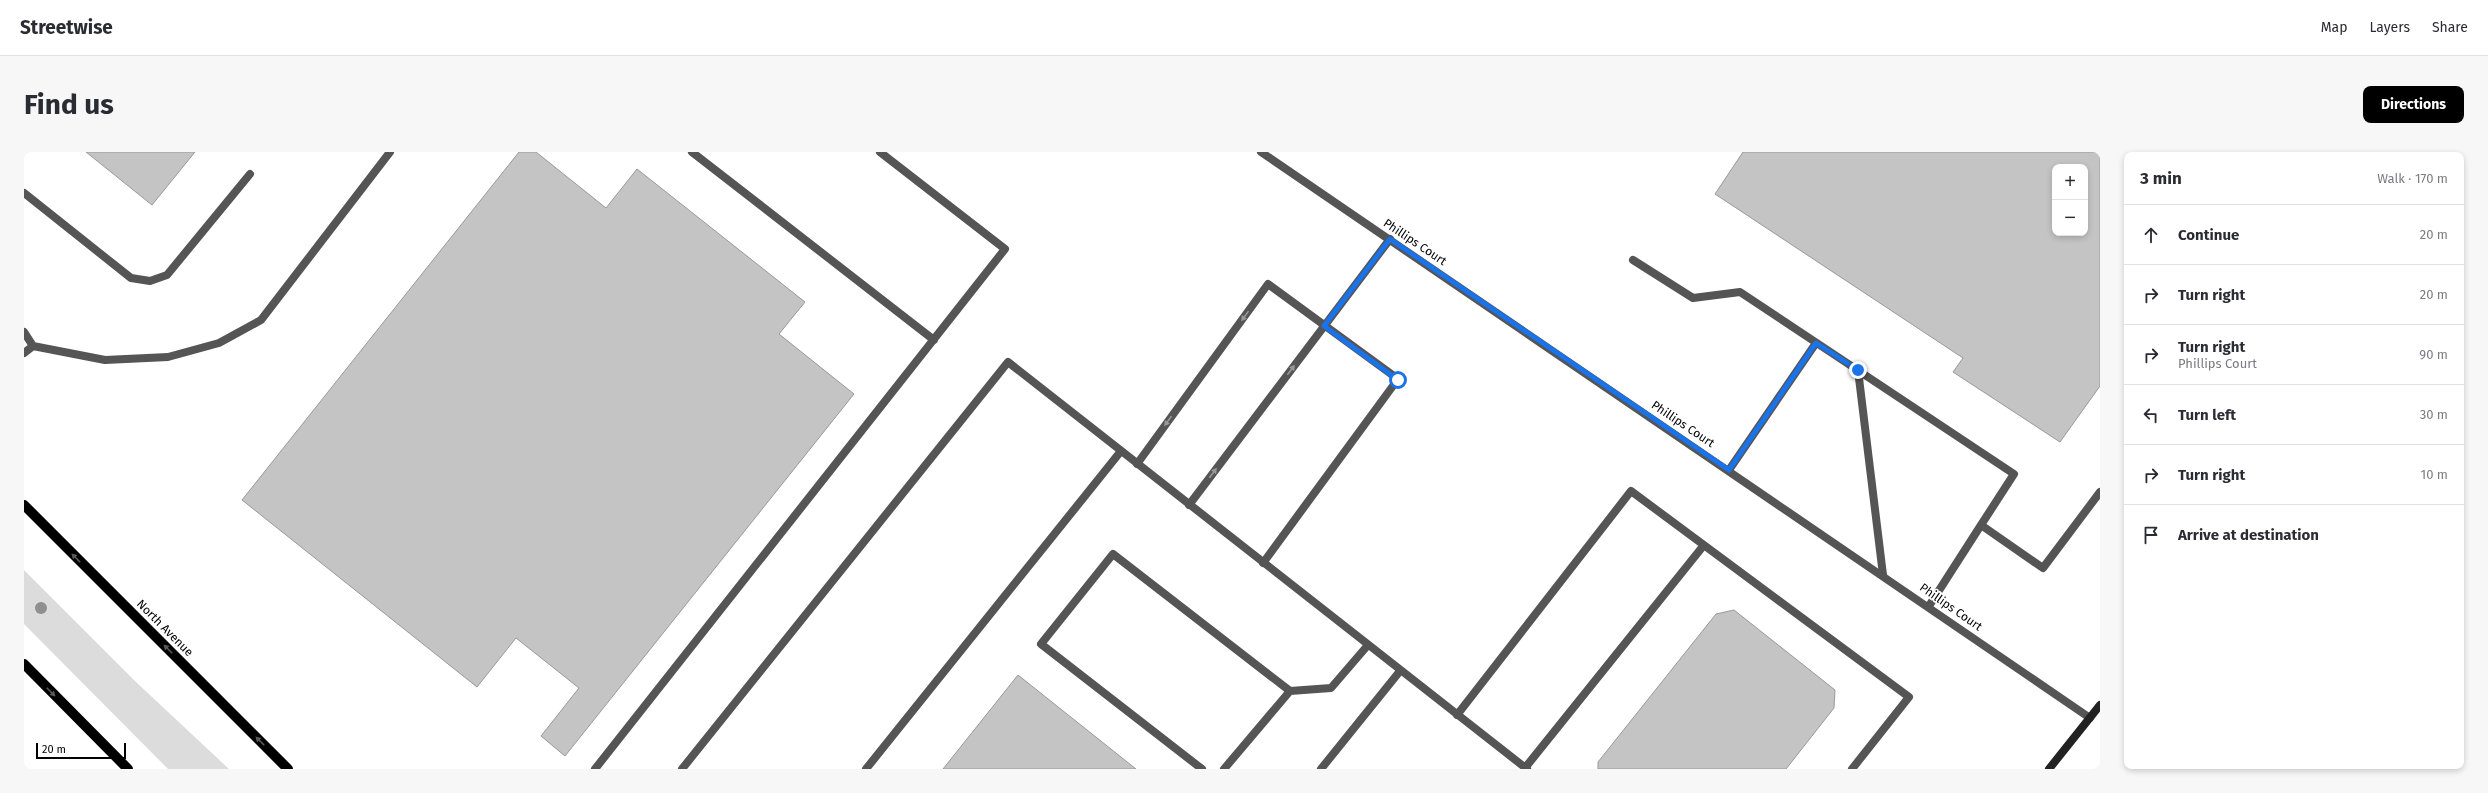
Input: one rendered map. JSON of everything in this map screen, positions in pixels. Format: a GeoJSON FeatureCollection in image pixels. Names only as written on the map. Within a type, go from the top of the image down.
{"type":"FeatureCollection","features":[{"type":"Feature","properties":{"kind":"main road","name":"North Avenue"},"geometry":{"type":"LineString","coordinates":[[24,505],[288,769]]}},
{"type":"Feature","properties":{"kind":"main road"},"geometry":{"type":"LineString","coordinates":[[24,664],[128,769]]}},
{"type":"Feature","properties":{"kind":"street"},"geometry":{"type":"LineString","coordinates":[[24,332],[33,346],[105,360],[168,357],[219,343],[262,320],[390,152]]}},
{"type":"Feature","properties":{"kind":"street"},"geometry":{"type":"LineString","coordinates":[[692,152],[934,340]]}},
{"type":"Feature","properties":{"kind":"street"},"geometry":{"type":"LineString","coordinates":[[595,769],[1005,249],[880,152]]}},
{"type":"Feature","properties":{"kind":"street","name":"Phillips Court"},"geometry":{"type":"LineString","coordinates":[[1261,152],[1929,606],[2090,718]]}},
{"type":"Feature","properties":{"kind":"street"},"geometry":{"type":"LineString","coordinates":[[24,193],[131,278],[150,281],[167,275],[250,174]]}},
{"type":"Feature","properties":{"kind":"street"},"geometry":{"type":"LineString","coordinates":[[1189,505],[1390,239]]}},
{"type":"Feature","properties":{"kind":"street"},"geometry":{"type":"LineString","coordinates":[[1633,260],[1693,298],[1740,292],[2014,474],[1929,606]]}},
{"type":"Feature","properties":{"kind":"street"},"geometry":{"type":"LineString","coordinates":[[1137,464],[1268,284],[1398,380],[1263,563]]}},
{"type":"Feature","properties":{"kind":"street"},"geometry":{"type":"LineString","coordinates":[[1729,470],[1816,343]]}},
{"type":"Feature","properties":{"kind":"street"},"geometry":{"type":"LineString","coordinates":[[24,353],[33,346]]}},
{"type":"Feature","properties":{"kind":"street"},"geometry":{"type":"LineString","coordinates":[[682,769],[1008,362],[1400,671],[1526,768],[1704,545]]}},
{"type":"Feature","properties":{"kind":"street"},"geometry":{"type":"LineString","coordinates":[[1858,370],[1883,575]]}},
{"type":"Feature","properties":{"kind":"street"},"geometry":{"type":"LineString","coordinates":[[866,769],[1121,450]]}},
{"type":"Feature","properties":{"kind":"street"},"geometry":{"type":"LineString","coordinates":[[1457,715],[1631,490],[1909,697],[1852,769]]}},
{"type":"Feature","properties":{"kind":"street"},"geometry":{"type":"LineString","coordinates":[[1981,525],[2043,568],[2100,492]]}},
{"type":"Feature","properties":{"kind":"street"},"geometry":{"type":"LineString","coordinates":[[1202,769],[1041,644],[1113,554],[1290,690],[1331,688],[1368,645]]}},
{"type":"Feature","properties":{"kind":"street"},"geometry":{"type":"LineString","coordinates":[[1321,769],[1400,671]]}},
{"type":"Feature","properties":{"kind":"street"},"geometry":{"type":"LineString","coordinates":[[1224,769],[1290,690]]}},
{"type":"Feature","properties":{"kind":"street"},"geometry":{"type":"LineString","coordinates":[[2049,769],[2100,705]]}},
{"type":"Feature","properties":{"kind":"shaded area"},"geometry":{"type":"Polygon","coordinates":[[[24,570],[136,682],[229,769],[168,769],[24,624],[24,570]]]}},
{"type":"Feature","properties":{"kind":"building"},"geometry":{"type":"Polygon","coordinates":[[[86,152],[195,152],[152,205],[86,152]]]}},
{"type":"Feature","properties":{"kind":"building"},"geometry":{"type":"Polygon","coordinates":[[[519,152],[536,152],[606,208],[637,169],[805,302],[779,334],[854,394],[565,756],[541,736],[579,688],[516,638],[477,687],[242,500],[519,152]]]}},
{"type":"Feature","properties":{"kind":"building"},"geometry":{"type":"Polygon","coordinates":[[[1743,152],[2100,152],[2100,386],[2060,442],[1953,372],[1963,358],[1715,194],[1743,152]]]}},
{"type":"Feature","properties":{"kind":"building"},"geometry":{"type":"Polygon","coordinates":[[[1734,610],[1835,690],[1834,708],[1786,769],[1598,769],[1598,762],[1716,614],[1734,610]]]}},
{"type":"Feature","properties":{"kind":"building"},"geometry":{"type":"Polygon","coordinates":[[[1018,675],[1136,769],[943,769],[1018,675]]]}},
{"type":"Feature","properties":{"kind":"route"},"geometry":{"type":"LineString","coordinates":[[1398,380],[1324,326],[1390,239],[1729,470],[1816,343],[1858,370]]}}]}
